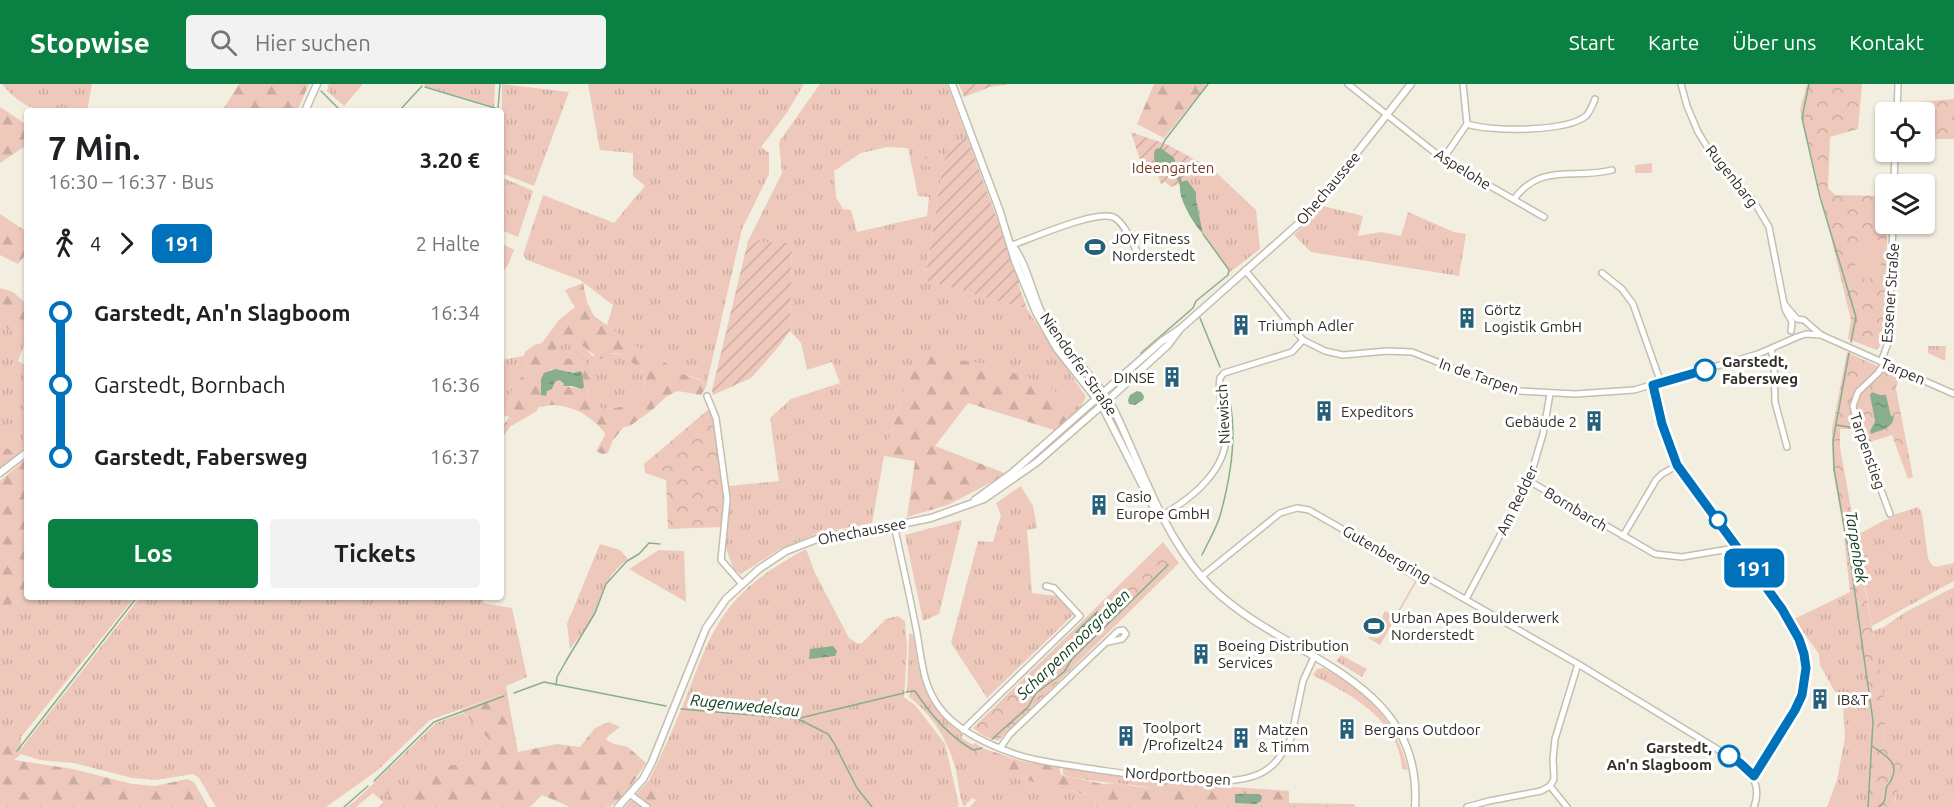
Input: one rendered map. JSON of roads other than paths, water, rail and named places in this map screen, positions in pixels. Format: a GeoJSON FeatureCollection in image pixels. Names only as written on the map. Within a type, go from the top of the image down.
{"type":"FeatureCollection","features":[{"type":"Feature","properties":{"kind":"main road"},"geometry":{"type":"LineString","coordinates":[[306,108],[317,84]]}},
{"type":"Feature","properties":{"kind":"main road","name":"Niendorfer Straße"},"geometry":{"type":"LineString","coordinates":[[952,84],[1012,245],[1015,261],[1028,295],[1057,350],[1102,406],[1155,510],[1161,516]]}},
{"type":"Feature","properties":{"kind":"main road","name":"Ohechaussee"},"geometry":{"type":"LineString","coordinates":[[964,507],[1012,473],[1307,216],[1411,84]]}},
{"type":"Feature","properties":{"kind":"main road","name":"Niendorfer Straße"},"geometry":{"type":"LineString","coordinates":[[1012,245],[1020,255],[1033,294],[1046,321],[1062,346],[1108,400],[1176,544],[1201,577],[1240,613],[1355,681],[1385,710],[1398,730],[1409,754],[1415,775],[1415,807]]}},
{"type":"Feature","properties":{"kind":"main road","name":"Ohechaussee"},"geometry":{"type":"LineString","coordinates":[[618,807],[631,795],[652,762],[706,628],[726,600],[759,569],[786,551],[822,537],[931,518],[984,499],[1031,466],[1102,406],[1168,345],[1180,329]]}},
{"type":"Feature","properties":{"kind":"main road"},"geometry":{"type":"LineString","coordinates":[[0,473],[24,454]]}},
{"type":"Feature","properties":{"kind":"street","name":"Aspelohe"},"geometry":{"type":"LineString","coordinates":[[1348,84],[1443,159],[1544,217]]}},
{"type":"Feature","properties":{"kind":"street"},"geometry":{"type":"LineString","coordinates":[[1443,159],[1467,124],[1463,84]]}},
{"type":"Feature","properties":{"kind":"street","name":"Rugenbarg"},"geometry":{"type":"LineString","coordinates":[[1681,84],[1698,132],[1711,153],[1753,200],[1769,227],[1785,309],[1795,320],[1791,331]]}},
{"type":"Feature","properties":{"kind":"street"},"geometry":{"type":"LineString","coordinates":[[1897,102],[1898,84]]}},
{"type":"Feature","properties":{"kind":"street"},"geometry":{"type":"LineString","coordinates":[[1467,124],[1518,129],[1568,124],[1587,115],[1595,99]]}},
{"type":"Feature","properties":{"kind":"street"},"geometry":{"type":"LineString","coordinates":[[1514,199],[1522,188],[1536,178],[1612,170]]}},
{"type":"Feature","properties":{"kind":"street"},"geometry":{"type":"LineString","coordinates":[[1012,245],[1092,217],[1107,215],[1118,221],[1138,253]]}},
{"type":"Feature","properties":{"kind":"street","name":"Essener Straße"},"geometry":{"type":"LineString","coordinates":[[1883,362],[1891,308],[1893,234]]}},
{"type":"Feature","properties":{"kind":"street","name":"In de Tarpen"},"geometry":{"type":"LineString","coordinates":[[1245,270],[1303,340],[1325,351],[1343,355],[1387,351],[1412,352],[1519,391],[1550,394],[1634,390],[1771,350],[1797,337]]}},
{"type":"Feature","properties":{"kind":"street"},"geometry":{"type":"LineString","coordinates":[[1602,273],[1622,289],[1633,304],[1661,383]]}},
{"type":"Feature","properties":{"kind":"street"},"geometry":{"type":"LineString","coordinates":[[1795,320],[1804,320],[1821,335]]}},
{"type":"Feature","properties":{"kind":"street"},"geometry":{"type":"LineString","coordinates":[[1806,334],[1809,326]]}},
{"type":"Feature","properties":{"kind":"street"},"geometry":{"type":"LineString","coordinates":[[1791,331],[1797,337],[1806,334],[1821,335]]}},
{"type":"Feature","properties":{"kind":"street","name":"In de Tarpen"},"geometry":{"type":"LineString","coordinates":[[1779,345],[1791,331]]}},
{"type":"Feature","properties":{"kind":"street","name":"Tarpen"},"geometry":{"type":"LineString","coordinates":[[1821,335],[1954,394]]}},
{"type":"Feature","properties":{"kind":"street","name":"Niewisch"},"geometry":{"type":"LineString","coordinates":[[1161,516],[1197,491],[1220,465],[1226,430],[1220,390],[1220,378],[1224,373],[1292,352],[1303,340]]}},
{"type":"Feature","properties":{"kind":"street"},"geometry":{"type":"LineString","coordinates":[[1771,350],[1774,360],[1775,402],[1787,447]]}},
{"type":"Feature","properties":{"kind":"street","name":"Tarpenstieg"},"geometry":{"type":"LineString","coordinates":[[1883,362],[1878,373],[1858,392],[1853,406],[1859,431],[1890,514]]}},
{"type":"Feature","properties":{"kind":"street"},"geometry":{"type":"LineString","coordinates":[[1653,385],[1655,403],[1677,465],[1789,620],[1804,654],[1806,668],[1802,695],[1754,776],[1757,799],[1754,807]]}},
{"type":"Feature","properties":{"kind":"street","name":"Am Redder"},"geometry":{"type":"LineString","coordinates":[[1466,599],[1529,481],[1538,455],[1550,394]]}},
{"type":"Feature","properties":{"kind":"street"},"geometry":{"type":"LineString","coordinates":[[707,396],[716,418],[727,499],[721,560],[742,584]]}},
{"type":"Feature","properties":{"kind":"street","name":"Bornbarch"},"geometry":{"type":"LineString","coordinates":[[1623,536],[1656,480],[1677,465]]}},
{"type":"Feature","properties":{"kind":"street","name":"Bornbarch"},"geometry":{"type":"LineString","coordinates":[[1529,481],[1655,554],[1675,557],[1729,549],[1737,545]]}},
{"type":"Feature","properties":{"kind":"street","name":"Gutenbergring"},"geometry":{"type":"LineString","coordinates":[[1201,577],[1280,513],[1303,508],[1578,664],[1740,763],[1754,776]]}},
{"type":"Feature","properties":{"kind":"street","name":"Nordportbogen"},"geometry":{"type":"LineString","coordinates":[[894,525],[928,688],[943,712],[963,730],[1000,748],[1039,760],[1165,778],[1227,780],[1255,776],[1271,767],[1287,747],[1303,681],[1314,657]]}},
{"type":"Feature","properties":{"kind":"street"},"geometry":{"type":"LineString","coordinates":[[963,730],[1080,616],[1054,588],[1046,586]]}},
{"type":"Feature","properties":{"kind":"street"},"geometry":{"type":"LineString","coordinates":[[1000,748],[1010,734],[1108,642]]}},
{"type":"Feature","properties":{"kind":"street"},"geometry":{"type":"LineString","coordinates":[[1467,807],[1541,791],[1550,786],[1554,778],[1555,739],[1578,664]]}},
{"type":"Feature","properties":{"kind":"street"},"geometry":{"type":"LineString","coordinates":[[1550,786],[1566,807]]}},
{"type":"Feature","properties":{"kind":"street"},"geometry":{"type":"LineString","coordinates":[[631,795],[647,807]]}},
{"type":"Feature","properties":{"kind":"water"},"geometry":{"type":"Polygon","coordinates":[[[1161,148],[1174,158],[1182,182],[1187,180],[1196,192],[1203,234],[1185,206],[1179,182],[1173,176],[1157,168],[1154,152],[1161,148]]]}},
{"type":"Feature","properties":{"kind":"water"},"geometry":{"type":"Polygon","coordinates":[[[555,369],[574,373],[580,371],[584,387],[582,389],[564,386],[559,380],[555,382],[552,389],[547,391],[546,396],[541,395],[541,379],[544,373],[555,369]]]}},
{"type":"Feature","properties":{"kind":"water"},"geometry":{"type":"Polygon","coordinates":[[[1137,391],[1144,396],[1143,400],[1135,405],[1129,404],[1130,395],[1137,391]]]}},
{"type":"Feature","properties":{"kind":"water"},"geometry":{"type":"Polygon","coordinates":[[[1872,392],[1886,395],[1891,416],[1894,417],[1888,427],[1871,434],[1870,431],[1875,421],[1870,395],[1872,392]]]}},
{"type":"Feature","properties":{"kind":"water"},"geometry":{"type":"Polygon","coordinates":[[[1097,611],[1103,613],[1103,617],[1081,639],[1075,632],[1097,611]]]}},
{"type":"Feature","properties":{"kind":"water"},"geometry":{"type":"Polygon","coordinates":[[[833,646],[837,651],[835,656],[809,659],[810,649],[833,646]]]}},
{"type":"Feature","properties":{"kind":"water"},"geometry":{"type":"Polygon","coordinates":[[[1235,794],[1262,796],[1261,801],[1256,804],[1235,803],[1235,794]]]}},
{"type":"Feature","properties":{"kind":"waterway"},"geometry":{"type":"LineString","coordinates":[[498,108],[500,84]]}},
{"type":"Feature","properties":{"kind":"waterway","name":"Scharpenmoorgraben"},"geometry":{"type":"LineString","coordinates":[[1161,148],[1208,84]]}},
{"type":"Feature","properties":{"kind":"waterway","name":"Tarpenbek"},"geometry":{"type":"LineString","coordinates":[[1809,84],[1802,118],[1820,197],[1856,317],[1851,342]]}},
{"type":"Feature","properties":{"kind":"waterway"},"geometry":{"type":"LineString","coordinates":[[402,108],[422,86]]}},
{"type":"Feature","properties":{"kind":"waterway"},"geometry":{"type":"LineString","coordinates":[[425,87],[495,108]]}},
{"type":"Feature","properties":{"kind":"waterway"},"geometry":{"type":"LineString","coordinates":[[321,91],[338,108]]}},
{"type":"Feature","properties":{"kind":"waterway","name":"Scharpenmoorgraben"},"geometry":{"type":"LineString","coordinates":[[1141,353],[1193,308],[1196,301],[1228,275],[1229,270],[1203,234]]}},
{"type":"Feature","properties":{"kind":"waterway","name":"Scharpenmoorgraben"},"geometry":{"type":"LineString","coordinates":[[1200,318],[1220,367]]}},
{"type":"Feature","properties":{"kind":"waterway","name":"Tarpenbek"},"geometry":{"type":"LineString","coordinates":[[1849,353],[1833,441],[1834,469],[1851,565],[1873,721],[1868,807]]}},
{"type":"Feature","properties":{"kind":"waterway","name":"Scharpenmoorgraben"},"geometry":{"type":"LineString","coordinates":[[1202,555],[1220,516],[1228,484],[1233,433],[1230,400],[1225,385]]}},
{"type":"Feature","properties":{"kind":"waterway"},"geometry":{"type":"LineString","coordinates":[[1837,425],[1854,428]]}},
{"type":"Feature","properties":{"kind":"waterway"},"geometry":{"type":"LineString","coordinates":[[556,685],[557,677],[595,613],[606,584],[627,561],[639,554],[649,543],[660,544]]}},
{"type":"Feature","properties":{"kind":"waterway","name":"Scharpenmoorgraben"},"geometry":{"type":"LineString","coordinates":[[992,739],[1028,707],[1036,693],[1064,672],[1072,659],[1168,565]]}},
{"type":"Feature","properties":{"kind":"waterway"},"geometry":{"type":"LineString","coordinates":[[17,751],[135,600]]}},
{"type":"Feature","properties":{"kind":"waterway","name":"Rugenwedelsau"},"geometry":{"type":"LineString","coordinates":[[514,693],[544,682],[666,706]]}},
{"type":"Feature","properties":{"kind":"waterway","name":"Scharpenmoorgraben"},"geometry":{"type":"LineString","coordinates":[[906,692],[915,691],[941,724],[964,744],[973,750],[982,748]]}},
{"type":"Feature","properties":{"kind":"waterway","name":"Scharpenmoorgraben"},"geometry":{"type":"LineString","coordinates":[[800,718],[904,693]]}},
{"type":"Feature","properties":{"kind":"waterway","name":"Rugenwedelsau"},"geometry":{"type":"LineString","coordinates":[[374,781],[434,722],[504,696]]}},
{"type":"Feature","properties":{"kind":"waterway","name":"Rugenwedelsau"},"geometry":{"type":"LineString","coordinates":[[681,709],[798,719],[828,734],[857,788],[872,807]]}},
{"type":"Feature","properties":{"kind":"waterway","name":"Tarpenbek"},"geometry":{"type":"LineString","coordinates":[[1872,746],[1885,755],[1894,767],[1885,800],[1879,807]]}},
{"type":"Feature","properties":{"kind":"waterway","name":"Rugenwedelsau"},"geometry":{"type":"LineString","coordinates":[[344,807],[368,786]]}},
{"type":"Feature","properties":{"kind":"place","name":"JOY Fitness Norderstedt"},"geometry":{"type":"Point","coordinates":[1095,247]}},
{"type":"Feature","properties":{"kind":"place","name":"Görtz Logistik GmbH"},"geometry":{"type":"Point","coordinates":[1467,318]}},
{"type":"Feature","properties":{"kind":"place","name":"Triumph Adler"},"geometry":{"type":"Point","coordinates":[1241,325]}},
{"type":"Feature","properties":{"kind":"place","name":"Garstedt, Fabersweg"},"geometry":{"type":"Point","coordinates":[1705,370]}},
{"type":"Feature","properties":{"kind":"place","name":"DINSE"},"geometry":{"type":"Point","coordinates":[1172,377]}},
{"type":"Feature","properties":{"kind":"place","name":"Expeditors"},"geometry":{"type":"Point","coordinates":[1324,411]}},
{"type":"Feature","properties":{"kind":"place","name":"Gebäude 2"},"geometry":{"type":"Point","coordinates":[1594,421]}},
{"type":"Feature","properties":{"kind":"place","name":"Casio Europe GmbH"},"geometry":{"type":"Point","coordinates":[1099,505]}},
{"type":"Feature","properties":{"kind":"place","name":"Urban Apes Boulderwerk Norderstedt"},"geometry":{"type":"Point","coordinates":[1374,626]}},
{"type":"Feature","properties":{"kind":"place","name":"Boeing Distribution Services"},"geometry":{"type":"Point","coordinates":[1201,654]}},
{"type":"Feature","properties":{"kind":"place","name":"IB&T"},"geometry":{"type":"Point","coordinates":[1820,699]}},
{"type":"Feature","properties":{"kind":"place","name":"Bergans Outdoor"},"geometry":{"type":"Point","coordinates":[1347,729]}},
{"type":"Feature","properties":{"kind":"place","name":"Toolport /Profizelt24"},"geometry":{"type":"Point","coordinates":[1126,736]}},
{"type":"Feature","properties":{"kind":"place","name":"Matzen & Timm"},"geometry":{"type":"Point","coordinates":[1241,738]}},
{"type":"Feature","properties":{"kind":"place","name":"Garstedt, An'n Slagboom"},"geometry":{"type":"Point","coordinates":[1729,756]}},
{"type":"Feature","properties":{"kind":"park label","name":"Ideengarten"},"geometry":{"type":"Point","coordinates":[1173,167]}}]}
